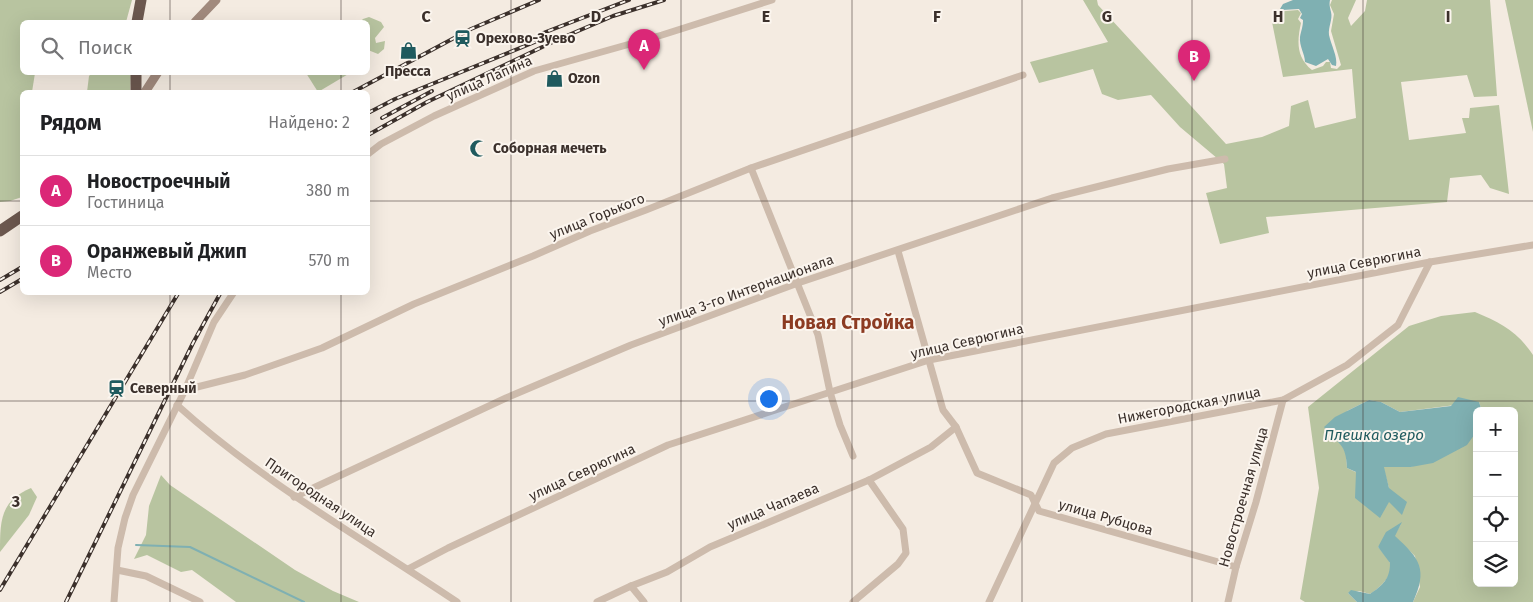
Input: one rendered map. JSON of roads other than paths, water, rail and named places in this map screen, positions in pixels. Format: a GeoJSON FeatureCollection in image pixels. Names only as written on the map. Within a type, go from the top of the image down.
{"type":"FeatureCollection","features":[{"type":"Feature","properties":{"kind":"highway"},"geometry":{"type":"LineString","coordinates":[[137,20],[141,0]]}},
{"type":"Feature","properties":{"kind":"highway"},"geometry":{"type":"LineString","coordinates":[[136,75],[136,90]]}},
{"type":"Feature","properties":{"kind":"highway"},"geometry":{"type":"LineString","coordinates":[[0,231],[20,217]]}},
{"type":"Feature","properties":{"kind":"main road"},"geometry":{"type":"LineString","coordinates":[[197,20],[216,0]]}},
{"type":"Feature","properties":{"kind":"main road"},"geometry":{"type":"LineString","coordinates":[[146,90],[156,75]]}},
{"type":"Feature","properties":{"kind":"street","name":"улица Лапина"},"geometry":{"type":"LineString","coordinates":[[370,152],[381,144],[434,116],[534,71],[662,35],[772,0]]}},
{"type":"Feature","properties":{"kind":"street","name":"улица Горького"},"geometry":{"type":"LineString","coordinates":[[185,390],[245,375],[322,348],[414,304],[533,256],[590,230],[751,168],[1023,76]]}},
{"type":"Feature","properties":{"kind":"street","name":"улица 3-го Интернационала"},"geometry":{"type":"LineString","coordinates":[[294,497],[506,398],[622,348],[798,283],[1052,198],[1168,169],[1225,159]]}},
{"type":"Feature","properties":{"kind":"street"},"geometry":{"type":"LineString","coordinates":[[751,168],[818,335],[830,392],[840,425],[853,456]]}},
{"type":"Feature","properties":{"kind":"street","name":"улица Севрюгина"},"geometry":{"type":"LineString","coordinates":[[408,569],[448,548],[668,445],[929,360],[1430,262],[1533,245]]}},
{"type":"Feature","properties":{"kind":"street","name":"улица Рубцова"},"geometry":{"type":"LineString","coordinates":[[898,251],[942,410],[956,427],[977,473],[1031,495],[1039,511],[1236,568]]}},
{"type":"Feature","properties":{"kind":"street","name":"Нижегородская улица"},"geometry":{"type":"LineString","coordinates":[[989,602],[1054,463],[1072,448],[1106,434],[1283,400],[1347,365],[1398,325],[1430,262]]}},
{"type":"Feature","properties":{"kind":"street"},"geometry":{"type":"LineString","coordinates":[[114,602],[118,548],[133,495],[185,390],[214,322],[232,295]]}},
{"type":"Feature","properties":{"kind":"street","name":"Новостроечная улица"},"geometry":{"type":"LineString","coordinates":[[1228,602],[1283,400]]}},
{"type":"Feature","properties":{"kind":"street","name":"Пригородная улица"},"geometry":{"type":"LineString","coordinates":[[177,405],[219,441],[294,497],[457,602]]}},
{"type":"Feature","properties":{"kind":"street","name":"улица Чапаева"},"geometry":{"type":"LineString","coordinates":[[597,602],[667,572],[710,547],[869,480],[931,447],[956,427]]}},
{"type":"Feature","properties":{"kind":"street"},"geometry":{"type":"LineString","coordinates":[[852,602],[898,564],[906,553],[904,529],[869,480]]}},
{"type":"Feature","properties":{"kind":"street"},"geometry":{"type":"LineString","coordinates":[[117,570],[146,576],[200,602]]}},
{"type":"Feature","properties":{"kind":"street"},"geometry":{"type":"LineString","coordinates":[[631,586],[644,602]]}},
{"type":"Feature","properties":{"kind":"water"},"geometry":{"type":"Polygon","coordinates":[[[1293,0],[1330,0],[1329,35],[1336,66],[1332,65],[1328,59],[1316,66],[1305,62],[1300,40],[1303,20],[1300,18],[1302,14],[1299,9],[1280,9],[1283,4],[1293,0]]]}},
{"type":"Feature","properties":{"kind":"water","name":"Плешка озеро"},"geometry":{"type":"Polygon","coordinates":[[[1458,397],[1479,402],[1481,407],[1473,407],[1473,437],[1467,445],[1433,463],[1411,467],[1384,467],[1389,488],[1407,502],[1402,515],[1389,502],[1380,518],[1355,498],[1356,472],[1347,468],[1343,448],[1324,427],[1335,417],[1369,400],[1381,402],[1400,412],[1451,406],[1458,397]]]}},
{"type":"Feature","properties":{"kind":"water"},"geometry":{"type":"Polygon","coordinates":[[[1402,522],[1395,536],[1416,558],[1419,565],[1420,581],[1413,602],[1357,602],[1348,593],[1351,590],[1370,594],[1387,577],[1390,563],[1378,547],[1386,532],[1402,522]]]}},
{"type":"Feature","properties":{"kind":"waterway"},"geometry":{"type":"LineString","coordinates":[[136,545],[190,547],[304,602]]}},
{"type":"Feature","properties":{"kind":"railway"},"geometry":{"type":"LineString","coordinates":[[357,90],[471,29],[539,0]]}},
{"type":"Feature","properties":{"kind":"railway"},"geometry":{"type":"LineString","coordinates":[[538,35],[629,0]]}},
{"type":"Feature","properties":{"kind":"railway"},"geometry":{"type":"LineString","coordinates":[[370,134],[427,102],[557,40],[613,16],[664,0]]}},
{"type":"Feature","properties":{"kind":"railway"},"geometry":{"type":"LineString","coordinates":[[370,112],[395,99],[547,37]]}},
{"type":"Feature","properties":{"kind":"railway"},"geometry":{"type":"LineString","coordinates":[[382,118],[432,91]]}},
{"type":"Feature","properties":{"kind":"railway"},"geometry":{"type":"LineString","coordinates":[[0,280],[20,268]]}},
{"type":"Feature","properties":{"kind":"railway"},"geometry":{"type":"LineString","coordinates":[[0,292],[20,280]]}},
{"type":"Feature","properties":{"kind":"railway"},"geometry":{"type":"LineString","coordinates":[[0,590],[177,295]]}},
{"type":"Feature","properties":{"kind":"railway"},"geometry":{"type":"LineString","coordinates":[[66,602],[193,343],[219,295]]}},
{"type":"Feature","properties":{"kind":"place","name":"Орехово-Зуево"},"geometry":{"type":"Point","coordinates":[462,38]}},
{"type":"Feature","properties":{"kind":"place","name":"Пресса"},"geometry":{"type":"Point","coordinates":[408,51]}},
{"type":"Feature","properties":{"kind":"place","name":"Новостроечный"},"geometry":{"type":"Point","coordinates":[644,70]}},
{"type":"Feature","properties":{"kind":"place","name":"Ozon"},"geometry":{"type":"Point","coordinates":[554,78]}},
{"type":"Feature","properties":{"kind":"place","name":"Оранжевый Джип"},"geometry":{"type":"Point","coordinates":[1194,81]}},
{"type":"Feature","properties":{"kind":"place","name":"Соборная мечеть"},"geometry":{"type":"Point","coordinates":[479,148]}},
{"type":"Feature","properties":{"kind":"place","name":"Северный"},"geometry":{"type":"Point","coordinates":[116,388]}},
{"type":"Feature","properties":{"kind":"district","name":"Новая Стройка"},"geometry":{"type":"Point","coordinates":[848,322]}}]}
